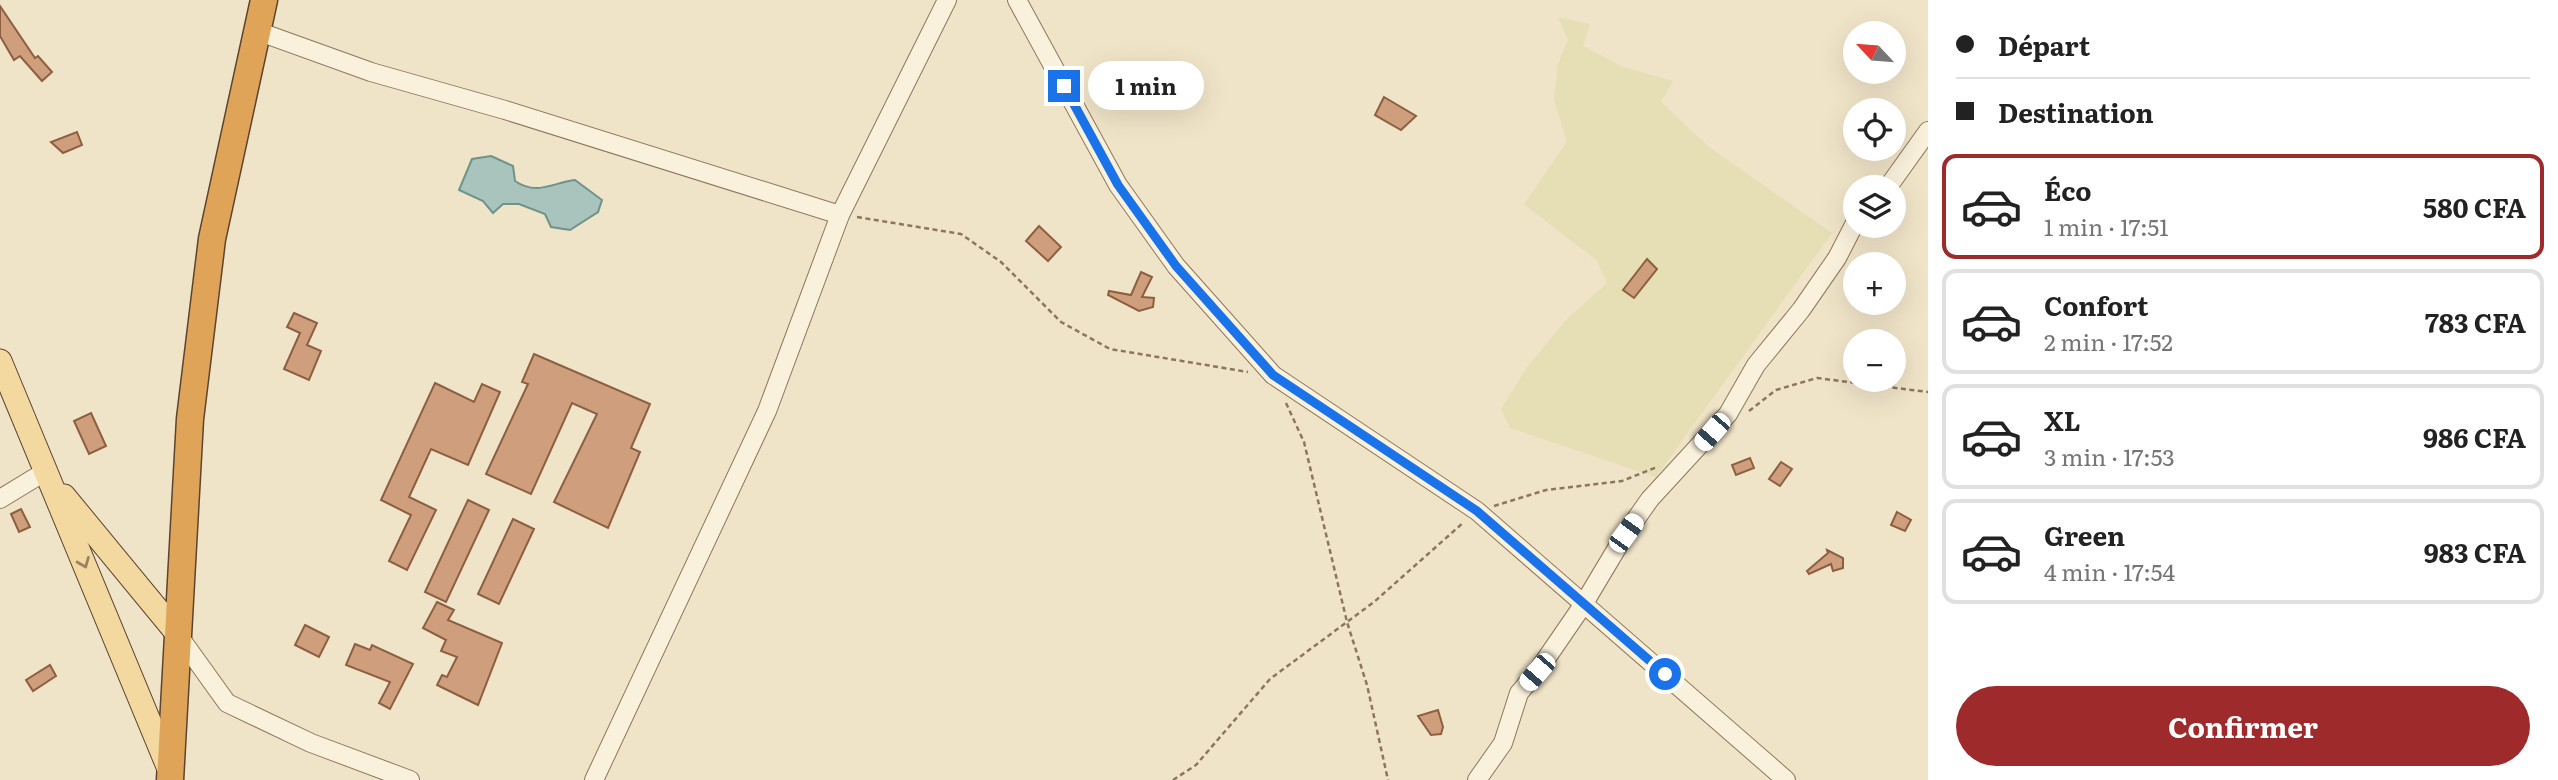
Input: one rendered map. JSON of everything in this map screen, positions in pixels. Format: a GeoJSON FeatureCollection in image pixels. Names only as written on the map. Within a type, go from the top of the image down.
{"type":"FeatureCollection","features":[{"type":"Feature","properties":{"kind":"highway"},"geometry":{"type":"LineString","coordinates":[[169,775],[190,419],[212,239],[264,0]]}},
{"type":"Feature","properties":{"kind":"main road"},"geometry":{"type":"LineString","coordinates":[[0,362],[169,775]]}},
{"type":"Feature","properties":{"kind":"main road"},"geometry":{"type":"LineString","coordinates":[[47,474],[176,632]]}},
{"type":"Feature","properties":{"kind":"street"},"geometry":{"type":"LineString","coordinates":[[594,780],[767,411],[840,215],[947,0]]}},
{"type":"Feature","properties":{"kind":"street"},"geometry":{"type":"LineString","coordinates":[[1017,0],[1118,185],[1176,266],[1273,375],[1477,511],[1786,780]]}},
{"type":"Feature","properties":{"kind":"street"},"geometry":{"type":"LineString","coordinates":[[257,31],[371,72],[505,110],[840,215]]}},
{"type":"Feature","properties":{"kind":"street"},"geometry":{"type":"LineString","coordinates":[[1897,175],[1928,131]]}},
{"type":"Feature","properties":{"kind":"street"},"geometry":{"type":"LineString","coordinates":[[1477,780],[1503,743],[1519,693],[1537,672],[1583,605],[1650,499],[1728,414],[1756,365],[1801,310],[1837,258],[1847,238]]}},
{"type":"Feature","properties":{"kind":"street"},"geometry":{"type":"LineString","coordinates":[[0,499],[47,474]]}},
{"type":"Feature","properties":{"kind":"street"},"geometry":{"type":"LineString","coordinates":[[176,632],[227,703],[311,743],[410,780]]}},
{"type":"Feature","properties":{"kind":"path"},"geometry":{"type":"LineString","coordinates":[[840,215],[961,234],[1001,262],[1060,322],[1110,349],[1273,375],[1304,442],[1347,622],[1367,685],[1388,780]]}},
{"type":"Feature","properties":{"kind":"path"},"geometry":{"type":"LineString","coordinates":[[1746,413],[1776,390],[1817,378],[1928,392]]}},
{"type":"Feature","properties":{"kind":"path"},"geometry":{"type":"LineString","coordinates":[[1173,780],[1196,765],[1270,679],[1347,622],[1477,511],[1546,490],[1622,481],[1660,466]]}},
{"type":"Feature","properties":{"kind":"shaded area"},"geometry":{"type":"Polygon","coordinates":[[[1558,17],[1590,24],[1583,46],[1623,67],[1673,81],[1661,102],[1709,147],[1832,233],[1656,477],[1510,428],[1501,409],[1527,367],[1568,318],[1607,283],[1597,261],[1524,204],[1567,142],[1554,100],[1558,64],[1568,40],[1558,17]]]}},
{"type":"Feature","properties":{"kind":"water"},"geometry":{"type":"Polygon","coordinates":[[[491,156],[513,166],[515,181],[530,188],[575,180],[602,200],[598,212],[570,230],[551,227],[545,214],[519,204],[503,204],[493,213],[483,201],[459,190],[472,159],[491,156]]]}},
{"type":"Feature","properties":{"kind":"building"},"geometry":{"type":"Polygon","coordinates":[[[0,6],[35,58],[38,56],[52,72],[42,81],[20,56],[14,60],[0,36],[0,6]]]}},
{"type":"Feature","properties":{"kind":"building"},"geometry":{"type":"Polygon","coordinates":[[[1384,97],[1416,116],[1401,130],[1375,115],[1384,97]]]}},
{"type":"Feature","properties":{"kind":"building"},"geometry":{"type":"Polygon","coordinates":[[[77,132],[82,145],[63,153],[51,142],[77,132]]]}},
{"type":"Feature","properties":{"kind":"building"},"geometry":{"type":"Polygon","coordinates":[[[1039,226],[1061,247],[1048,261],[1026,241],[1039,226]]]}},
{"type":"Feature","properties":{"kind":"building"},"geometry":{"type":"Polygon","coordinates":[[[1647,259],[1657,269],[1634,298],[1623,290],[1647,259]]]}},
{"type":"Feature","properties":{"kind":"building"},"geometry":{"type":"Polygon","coordinates":[[[1141,272],[1152,277],[1142,297],[1154,298],[1153,307],[1139,311],[1108,295],[1109,291],[1131,295],[1141,272]]]}},
{"type":"Feature","properties":{"kind":"building"},"geometry":{"type":"Polygon","coordinates":[[[294,313],[317,323],[307,345],[321,351],[309,380],[284,369],[300,333],[287,327],[294,313]]]}},
{"type":"Feature","properties":{"kind":"building"},"geometry":{"type":"Polygon","coordinates":[[[534,354],[650,404],[631,448],[640,452],[608,528],[554,502],[597,414],[572,403],[531,494],[486,474],[528,384],[522,382],[534,354]]]}},
{"type":"Feature","properties":{"kind":"building"},"geometry":{"type":"Polygon","coordinates":[[[435,383],[474,402],[482,384],[500,392],[468,465],[431,449],[409,497],[436,510],[407,570],[389,561],[411,515],[381,500],[435,383]]]}},
{"type":"Feature","properties":{"kind":"building"},"geometry":{"type":"Polygon","coordinates":[[[91,413],[106,446],[89,454],[74,421],[91,413]]]}},
{"type":"Feature","properties":{"kind":"building"},"geometry":{"type":"Polygon","coordinates":[[[1750,458],[1754,468],[1736,475],[1732,465],[1750,458]]]}},
{"type":"Feature","properties":{"kind":"building"},"geometry":{"type":"Polygon","coordinates":[[[1781,462],[1792,469],[1780,486],[1769,479],[1781,462]]]}},
{"type":"Feature","properties":{"kind":"building"},"geometry":{"type":"Polygon","coordinates":[[[468,500],[489,510],[446,602],[425,592],[468,500]]]}},
{"type":"Feature","properties":{"kind":"building"},"geometry":{"type":"Polygon","coordinates":[[[21,509],[30,527],[19,532],[11,514],[21,509]]]}},
{"type":"Feature","properties":{"kind":"building"},"geometry":{"type":"Polygon","coordinates":[[[1897,512],[1911,520],[1905,531],[1891,525],[1897,512]]]}},
{"type":"Feature","properties":{"kind":"building"},"geometry":{"type":"Polygon","coordinates":[[[513,519],[534,529],[499,604],[478,594],[513,519]]]}},
{"type":"Feature","properties":{"kind":"building"},"geometry":{"type":"Polygon","coordinates":[[[1827,550],[1843,558],[1843,568],[1833,571],[1831,564],[1809,574],[1807,571],[1828,553],[1827,550]]]}},
{"type":"Feature","properties":{"kind":"building"},"geometry":{"type":"Polygon","coordinates":[[[437,602],[454,610],[448,620],[502,643],[478,705],[437,685],[442,675],[447,677],[457,657],[441,651],[446,640],[423,628],[437,602]]]}},
{"type":"Feature","properties":{"kind":"building"},"geometry":{"type":"Polygon","coordinates":[[[305,625],[329,637],[319,657],[295,645],[305,625]]]}},
{"type":"Feature","properties":{"kind":"building"},"geometry":{"type":"Polygon","coordinates":[[[355,644],[370,650],[372,645],[413,664],[390,709],[379,703],[390,682],[346,665],[355,644]]]}},
{"type":"Feature","properties":{"kind":"building"},"geometry":{"type":"Polygon","coordinates":[[[50,665],[56,676],[33,691],[26,680],[50,665]]]}},
{"type":"Feature","properties":{"kind":"building"},"geometry":{"type":"Polygon","coordinates":[[[1438,710],[1443,727],[1441,734],[1431,735],[1418,716],[1438,710]]]}},
{"type":"Feature","properties":{"kind":"route"},"geometry":{"type":"LineString","coordinates":[[1064,86],[1118,185],[1176,266],[1273,375],[1477,511],[1665,674]]}}]}
